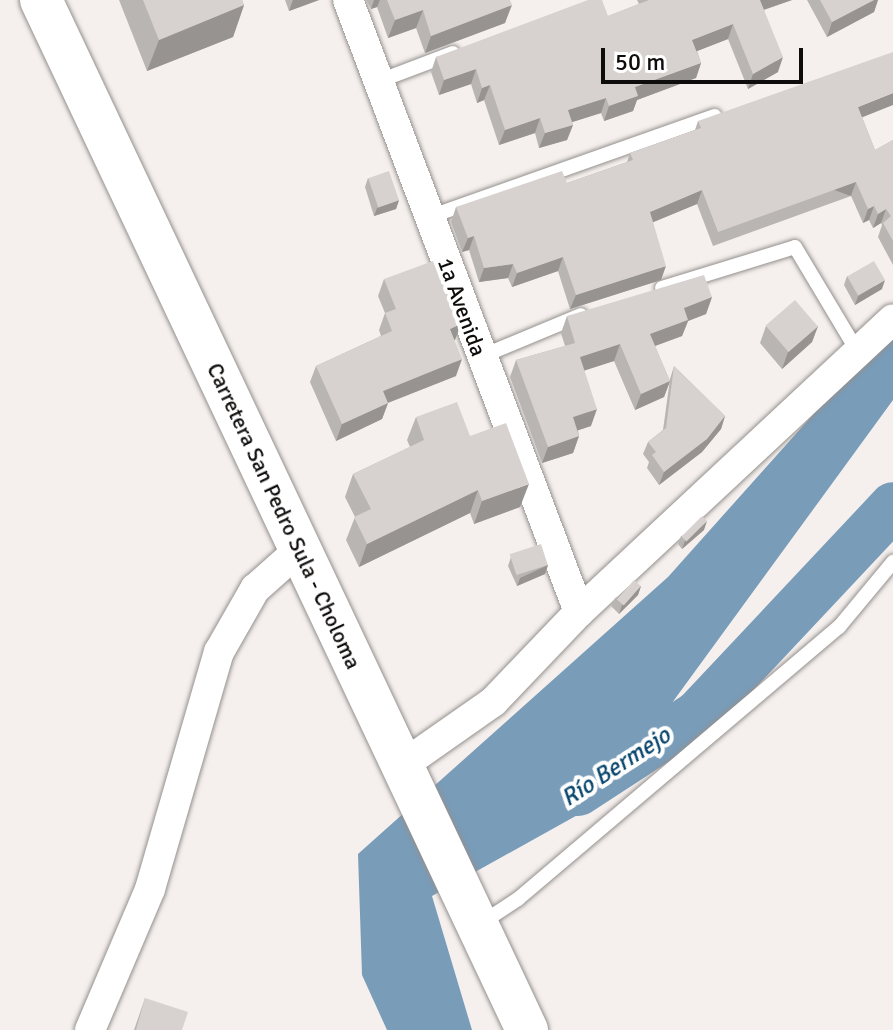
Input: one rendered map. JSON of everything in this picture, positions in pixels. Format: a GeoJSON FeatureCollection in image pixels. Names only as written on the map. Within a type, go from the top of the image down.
{"type":"FeatureCollection","features":[{"type":"Feature","properties":{"kind":"main road","name":"Carretera San Pedro Sula - Choloma"},"geometry":{"type":"LineString","coordinates":[[41,0],[527,1030]]}},
{"type":"Feature","properties":{"kind":"street","name":"1a Avenida"},"geometry":{"type":"LineString","coordinates":[[348,0],[480,357],[579,612]]}},
{"type":"Feature","properties":{"kind":"street"},"geometry":{"type":"LineString","coordinates":[[408,774],[493,702],[579,612],[856,349],[893,319]]}},
{"type":"Feature","properties":{"kind":"street"},"geometry":{"type":"LineString","coordinates":[[90,1030],[150,889],[219,652],[255,589],[299,550]]}},
{"type":"Feature","properties":{"kind":"lane"},"geometry":{"type":"LineString","coordinates":[[379,81],[465,49]]}},
{"type":"Feature","properties":{"kind":"lane"},"geometry":{"type":"LineString","coordinates":[[429,217],[725,113]]}},
{"type":"Feature","properties":{"kind":"lane"},"geometry":{"type":"LineString","coordinates":[[648,293],[795,247],[856,349]]}},
{"type":"Feature","properties":{"kind":"lane"},"geometry":{"type":"LineString","coordinates":[[480,357],[604,308]]}},
{"type":"Feature","properties":{"kind":"lane"},"geometry":{"type":"LineString","coordinates":[[477,920],[518,899],[839,627],[893,562]]}},
{"type":"Feature","properties":{"kind":"water"},"geometry":{"type":"Polygon","coordinates":[[[893,325],[893,400],[599,803],[432,896],[472,1030],[387,1030],[362,975],[358,854],[668,577],[893,325]]]}},
{"type":"Feature","properties":{"kind":"building"},"geometry":{"type":"Polygon","coordinates":[[[143,0],[242,0],[244,5],[159,40],[143,0]]]}},
{"type":"Feature","properties":{"kind":"building"},"geometry":{"type":"Polygon","coordinates":[[[387,0],[510,0],[512,5],[431,36],[423,10],[395,20],[387,0]]]}},
{"type":"Feature","properties":{"kind":"building"},"geometry":{"type":"Polygon","coordinates":[[[588,0],[602,0],[608,16],[649,0],[760,0],[783,57],[753,74],[733,24],[692,40],[701,63],[635,87],[638,96],[609,106],[606,98],[568,110],[573,125],[545,133],[540,118],[505,130],[490,85],[482,88],[476,69],[444,80],[436,57],[588,0]]]}},
{"type":"Feature","properties":{"kind":"building"},"geometry":{"type":"Polygon","coordinates":[[[820,0],[874,0],[832,22],[820,0]]]}},
{"type":"Feature","properties":{"kind":"building"},"geometry":{"type":"Polygon","coordinates":[[[893,52],[893,93],[858,107],[875,150],[893,140],[893,241],[883,223],[891,216],[886,209],[878,214],[874,206],[868,209],[856,182],[718,232],[702,190],[650,212],[666,266],[576,295],[563,257],[517,273],[513,264],[484,268],[474,236],[468,238],[456,207],[562,171],[567,183],[633,160],[630,153],[701,128],[698,121],[893,52]]]}},
{"type":"Feature","properties":{"kind":"building"},"geometry":{"type":"Polygon","coordinates":[[[389,171],[399,200],[378,207],[368,178],[389,171]]]}},
{"type":"Feature","properties":{"kind":"building"},"geometry":{"type":"Polygon","coordinates":[[[433,261],[461,324],[450,329],[462,359],[383,391],[388,403],[342,424],[316,366],[392,331],[385,313],[396,309],[384,279],[433,261]]]}},
{"type":"Feature","properties":{"kind":"building"},"geometry":{"type":"Polygon","coordinates":[[[874,261],[885,280],[858,296],[847,276],[874,261]]]}},
{"type":"Feature","properties":{"kind":"building"},"geometry":{"type":"Polygon","coordinates":[[[704,275],[712,297],[684,308],[688,320],[650,334],[670,381],[641,394],[620,344],[580,357],[597,409],[573,417],[579,436],[548,447],[516,360],[575,343],[567,316],[704,275]]]}},
{"type":"Feature","properties":{"kind":"building"},"geometry":{"type":"Polygon","coordinates":[[[795,300],[818,326],[789,352],[766,326],[795,300]]]}},
{"type":"Feature","properties":{"kind":"building"},"geometry":{"type":"Polygon","coordinates":[[[674,366],[725,416],[707,439],[664,472],[652,455],[656,452],[648,442],[666,428],[674,366]]]}},
{"type":"Feature","properties":{"kind":"building"},"geometry":{"type":"Polygon","coordinates":[[[457,402],[470,436],[506,423],[529,484],[482,501],[478,490],[367,544],[354,517],[371,509],[353,474],[424,440],[416,417],[457,402]]]}},
{"type":"Feature","properties":{"kind":"building"},"geometry":{"type":"Polygon","coordinates":[[[702,516],[707,521],[686,541],[681,537],[702,516]]]}},
{"type":"Feature","properties":{"kind":"building"},"geometry":{"type":"Polygon","coordinates":[[[541,544],[548,565],[516,575],[510,554],[541,544]]]}},
{"type":"Feature","properties":{"kind":"building"},"geometry":{"type":"Polygon","coordinates":[[[634,580],[641,586],[624,606],[617,600],[634,580]]]}},
{"type":"Feature","properties":{"kind":"building"},"geometry":{"type":"Polygon","coordinates":[[[145,998],[188,1012],[182,1030],[136,1030],[145,998]]]}},
{"type":"Feature","properties":{"kind":"waterway","name":"Río Bermejo"},"geometry":{"type":"LineString","coordinates":[[578,792],[698,714],[893,506]]}}]}
